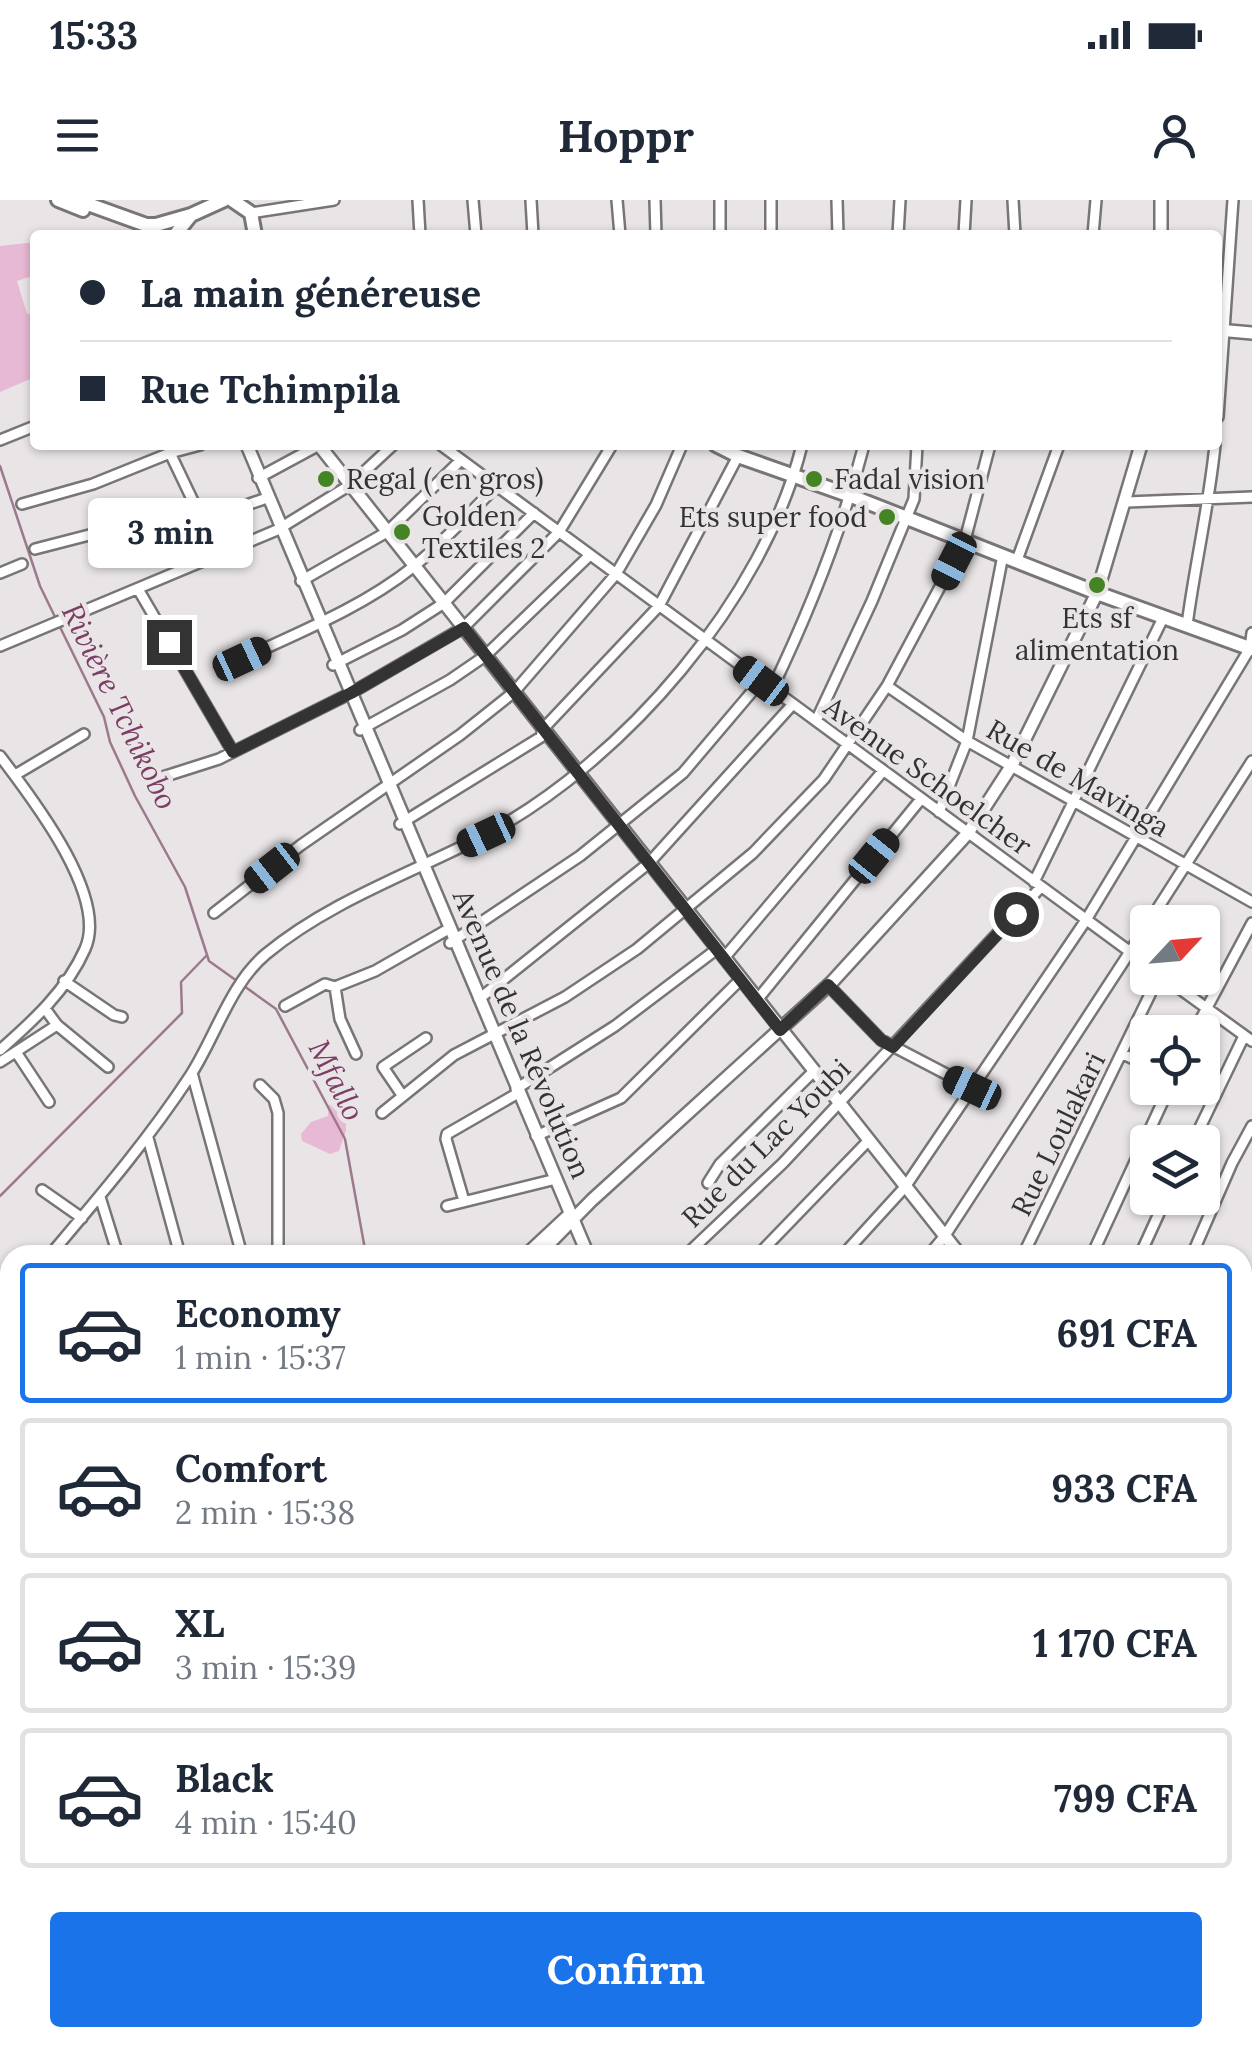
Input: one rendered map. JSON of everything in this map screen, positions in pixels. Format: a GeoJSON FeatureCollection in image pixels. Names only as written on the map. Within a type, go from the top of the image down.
{"type":"FeatureCollection","features":[{"type":"Feature","properties":{"kind":"main road"},"geometry":{"type":"LineString","coordinates":[[58,200],[140,230],[191,216],[220,201]]}},
{"type":"Feature","properties":{"kind":"main road"},"geometry":{"type":"LineString","coordinates":[[77,200],[140,230]]}},
{"type":"Feature","properties":{"kind":"main road"},"geometry":{"type":"LineString","coordinates":[[232,200],[247,207]]}},
{"type":"Feature","properties":{"kind":"main road"},"geometry":{"type":"LineString","coordinates":[[179,230],[191,216]]}},
{"type":"Feature","properties":{"kind":"main road"},"geometry":{"type":"LineString","coordinates":[[727,450],[1163,618],[1251,643]]}},
{"type":"Feature","properties":{"kind":"street"},"geometry":{"type":"LineString","coordinates":[[247,207],[334,200]]}},
{"type":"Feature","properties":{"kind":"street"},"geometry":{"type":"LineString","coordinates":[[418,200],[420,230]]}},
{"type":"Feature","properties":{"kind":"street"},"geometry":{"type":"LineString","coordinates":[[473,200],[476,230]]}},
{"type":"Feature","properties":{"kind":"street"},"geometry":{"type":"LineString","coordinates":[[531,200],[533,230]]}},
{"type":"Feature","properties":{"kind":"street"},"geometry":{"type":"LineString","coordinates":[[617,200],[620,230]]}},
{"type":"Feature","properties":{"kind":"street"},"geometry":{"type":"LineString","coordinates":[[656,200],[656,230]]}},
{"type":"Feature","properties":{"kind":"street"},"geometry":{"type":"LineString","coordinates":[[720,200],[720,230]]}},
{"type":"Feature","properties":{"kind":"street"},"geometry":{"type":"LineString","coordinates":[[772,200],[772,230]]}},
{"type":"Feature","properties":{"kind":"street"},"geometry":{"type":"LineString","coordinates":[[836,200],[838,230]]}},
{"type":"Feature","properties":{"kind":"street"},"geometry":{"type":"LineString","coordinates":[[898,230],[900,200]]}},
{"type":"Feature","properties":{"kind":"street"},"geometry":{"type":"LineString","coordinates":[[964,230],[966,200]]}},
{"type":"Feature","properties":{"kind":"street"},"geometry":{"type":"LineString","coordinates":[[1013,200],[1015,230]]}},
{"type":"Feature","properties":{"kind":"street"},"geometry":{"type":"LineString","coordinates":[[1094,230],[1096,200]]}},
{"type":"Feature","properties":{"kind":"street"},"geometry":{"type":"LineString","coordinates":[[1161,200],[1161,230]]}},
{"type":"Feature","properties":{"kind":"street"},"geometry":{"type":"LineString","coordinates":[[1222,310],[1233,200]]}},
{"type":"Feature","properties":{"kind":"street"},"geometry":{"type":"LineString","coordinates":[[1222,330],[1252,334]]}},
{"type":"Feature","properties":{"kind":"street"},"geometry":{"type":"LineString","coordinates":[[0,440],[30,428]]}},
{"type":"Feature","properties":{"kind":"street"},"geometry":{"type":"LineString","coordinates":[[22,504],[94,484],[181,450]]}},
{"type":"Feature","properties":{"kind":"street","name":"Avenue de la Révolution"},"geometry":{"type":"LineString","coordinates":[[246,450],[580,1245]]}},
{"type":"Feature","properties":{"kind":"street"},"geometry":{"type":"LineString","coordinates":[[258,478],[310,450]]}},
{"type":"Feature","properties":{"kind":"street"},"geometry":{"type":"LineString","coordinates":[[323,450],[951,1245]]}},
{"type":"Feature","properties":{"kind":"street"},"geometry":{"type":"LineString","coordinates":[[0,646],[280,529],[350,485],[388,450]]}},
{"type":"Feature","properties":{"kind":"street","name":"Avenue Schoelcher"},"geometry":{"type":"LineString","coordinates":[[447,450],[1130,952]]}},
{"type":"Feature","properties":{"kind":"street"},"geometry":{"type":"LineString","coordinates":[[150,781],[219,760],[464,628],[560,532],[609,450]]}},
{"type":"Feature","properties":{"kind":"street"},"geometry":{"type":"LineString","coordinates":[[214,913],[301,845],[514,692],[616,574],[656,505],[680,450]]}},
{"type":"Feature","properties":{"kind":"street"},"geometry":{"type":"LineString","coordinates":[[59,1245],[148,1138],[192,1073],[256,964],[299,930],[420,865],[486,835],[579,774],[707,641],[758,558],[794,476],[801,450]]}},
{"type":"Feature","properties":{"kind":"street"},"geometry":{"type":"LineString","coordinates":[[772,689],[819,586],[863,450]]}},
{"type":"Feature","properties":{"kind":"street"},"geometry":{"type":"LineString","coordinates":[[816,721],[906,518],[917,482],[917,450]]}},
{"type":"Feature","properties":{"kind":"street"},"geometry":{"type":"LineString","coordinates":[[382,1114],[454,1055],[565,997],[687,911],[792,814],[824,779],[887,686],[965,540],[989,450]]}},
{"type":"Feature","properties":{"kind":"street"},"geometry":{"type":"LineString","coordinates":[[939,812],[967,741],[1010,558],[1058,450]]}},
{"type":"Feature","properties":{"kind":"street"},"geometry":{"type":"LineString","coordinates":[[539,1245],[828,985],[968,833],[1012,765],[1097,593],[1141,450]]}},
{"type":"Feature","properties":{"kind":"street"},"geometry":{"type":"LineString","coordinates":[[1186,625],[1210,497],[1215,450]]}},
{"type":"Feature","properties":{"kind":"street"},"geometry":{"type":"LineString","coordinates":[[170,453],[202,520],[264,499]]}},
{"type":"Feature","properties":{"kind":"street"},"geometry":{"type":"LineString","coordinates":[[403,823],[541,737],[543,728],[659,606],[738,456]]}},
{"type":"Feature","properties":{"kind":"street"},"geometry":{"type":"LineString","coordinates":[[301,580],[388,532],[461,460]]}},
{"type":"Feature","properties":{"kind":"street","name":"Avenue de la Révolution"},"geometry":{"type":"LineString","coordinates":[[258,478],[280,529]]}},
{"type":"Feature","properties":{"kind":"street"},"geometry":{"type":"LineString","coordinates":[[242,659],[319,624],[414,566],[496,486]]}},
{"type":"Feature","properties":{"kind":"street"},"geometry":{"type":"LineString","coordinates":[[1127,502],[1252,497]]}},
{"type":"Feature","properties":{"kind":"street"},"geometry":{"type":"LineString","coordinates":[[36,549],[194,508]]}},
{"type":"Feature","properties":{"kind":"street"},"geometry":{"type":"LineString","coordinates":[[336,664],[444,603],[534,514]]}},
{"type":"Feature","properties":{"kind":"street"},"geometry":{"type":"LineString","coordinates":[[363,728],[485,656],[590,555]]}},
{"type":"Feature","properties":{"kind":"street"},"geometry":{"type":"LineString","coordinates":[[0,572],[22,564]]}},
{"type":"Feature","properties":{"kind":"street"},"geometry":{"type":"LineString","coordinates":[[138,589],[233,752]]}},
{"type":"Feature","properties":{"kind":"street","name":"Rue du Lac Youbi"},"geometry":{"type":"LineString","coordinates":[[697,1245],[772,1174],[893,1047],[1038,884],[1163,618]]}},
{"type":"Feature","properties":{"kind":"street"},"geometry":{"type":"LineString","coordinates":[[852,1245],[905,1187],[1086,920],[1251,643]]}},
{"type":"Feature","properties":{"kind":"street"},"geometry":{"type":"LineString","coordinates":[[285,1006],[325,984],[335,988],[450,938],[580,856],[682,773],[761,681]]}},
{"type":"Feature","properties":{"kind":"street","name":"Rue de Mavinga"},"geometry":{"type":"LineString","coordinates":[[887,686],[967,741],[1252,902]]}},
{"type":"Feature","properties":{"kind":"street"},"geometry":{"type":"LineString","coordinates":[[478,1000],[649,863],[793,704]]}},
{"type":"Feature","properties":{"kind":"street"},"geometry":{"type":"LineString","coordinates":[[14,775],[84,734]]}},
{"type":"Feature","properties":{"kind":"street"},"geometry":{"type":"LineString","coordinates":[[0,756],[78,874],[88,933],[86,948],[46,1010],[0,1050]]}},
{"type":"Feature","properties":{"kind":"street"},"geometry":{"type":"LineString","coordinates":[[1160,905],[1252,761]]}},
{"type":"Feature","properties":{"kind":"street"},"geometry":{"type":"LineString","coordinates":[[464,1202],[447,1134],[721,954],[883,770]]}},
{"type":"Feature","properties":{"kind":"street"},"geometry":{"type":"LineString","coordinates":[[758,1000],[921,799]]}},
{"type":"Feature","properties":{"kind":"street"},"geometry":{"type":"LineString","coordinates":[[1202,1015],[1252,923]]}},
{"type":"Feature","properties":{"kind":"street"},"geometry":{"type":"LineString","coordinates":[[937,1245],[1130,952]]}},
{"type":"Feature","properties":{"kind":"street"},"geometry":{"type":"LineString","coordinates":[[535,1136],[621,1098],[741,979]]}},
{"type":"Feature","properties":{"kind":"street"},"geometry":{"type":"LineString","coordinates":[[64,981],[114,1015],[122,1016]]}},
{"type":"Feature","properties":{"kind":"street"},"geometry":{"type":"LineString","coordinates":[[828,985],[881,1040],[972,1088]]}},
{"type":"Feature","properties":{"kind":"street"},"geometry":{"type":"LineString","coordinates":[[335,988],[340,1019],[356,1054]]}},
{"type":"Feature","properties":{"kind":"street","name":"Rue Loulakari"},"geometry":{"type":"LineString","coordinates":[[1028,1245],[1152,995]]}},
{"type":"Feature","properties":{"kind":"street"},"geometry":{"type":"LineString","coordinates":[[1186,995],[1248,1038],[1202,1125]]}},
{"type":"Feature","properties":{"kind":"street"},"geometry":{"type":"LineString","coordinates":[[46,1010],[57,1025],[108,1066]]}},
{"type":"Feature","properties":{"kind":"street"},"geometry":{"type":"LineString","coordinates":[[0,1062],[57,1025]]}},
{"type":"Feature","properties":{"kind":"street"},"geometry":{"type":"LineString","coordinates":[[402,1095],[383,1067],[426,1038]]}},
{"type":"Feature","properties":{"kind":"street"},"geometry":{"type":"LineString","coordinates":[[16,1052],[49,1102]]}},
{"type":"Feature","properties":{"kind":"street"},"geometry":{"type":"LineString","coordinates":[[1123,1054],[1130,1057]]}},
{"type":"Feature","properties":{"kind":"street"},"geometry":{"type":"LineString","coordinates":[[708,1182],[720,1164],[814,1072]]}},
{"type":"Feature","properties":{"kind":"street"},"geometry":{"type":"LineString","coordinates":[[192,1073],[239,1245]]}},
{"type":"Feature","properties":{"kind":"street"},"geometry":{"type":"LineString","coordinates":[[260,1085],[274,1099],[278,1114],[278,1245]]}},
{"type":"Feature","properties":{"kind":"street"},"geometry":{"type":"LineString","coordinates":[[1097,1245],[1161,1105]]}},
{"type":"Feature","properties":{"kind":"street"},"geometry":{"type":"LineString","coordinates":[[1196,1245],[1252,1126]]}},
{"type":"Feature","properties":{"kind":"street"},"geometry":{"type":"LineString","coordinates":[[148,1138],[177,1245]]}},
{"type":"Feature","properties":{"kind":"street"},"geometry":{"type":"LineString","coordinates":[[768,1245],[868,1141]]}},
{"type":"Feature","properties":{"kind":"street"},"geometry":{"type":"LineString","coordinates":[[447,1206],[553,1180]]}},
{"type":"Feature","properties":{"kind":"street","name":"Avenue de la Révolution"},"geometry":{"type":"LineString","coordinates":[[553,1180],[558,1199],[572,1218]]}},
{"type":"Feature","properties":{"kind":"street"},"geometry":{"type":"LineString","coordinates":[[42,1190],[82,1218]]}},
{"type":"Feature","properties":{"kind":"street"},"geometry":{"type":"LineString","coordinates":[[100,1197],[115,1245]]}},
{"type":"Feature","properties":{"kind":"street"},"geometry":{"type":"LineString","coordinates":[[546,1245],[554,1234],[558,1199]]}},
{"type":"Feature","properties":{"kind":"street"},"geometry":{"type":"LineString","coordinates":[[1145,1245],[1158,1215]]}},
{"type":"Feature","properties":{"kind":"street"},"geometry":{"type":"LineString","coordinates":[[554,1234],[574,1245]]}},
{"type":"Feature","properties":{"kind":"shaded area"},"geometry":{"type":"Polygon","coordinates":[[[30,243],[30,277],[17,281],[30,314],[30,379],[0,392],[0,246],[30,243]]]}},
{"type":"Feature","properties":{"kind":"shaded area"},"geometry":{"type":"Polygon","coordinates":[[[329,1104],[346,1120],[339,1151],[330,1154],[302,1141],[301,1134],[311,1122],[328,1116],[329,1104]]]}},
{"type":"Feature","properties":{"kind":"waterway","name":"Rivière Tchikobo"},"geometry":{"type":"LineString","coordinates":[[0,466],[40,586],[56,619]]}},
{"type":"Feature","properties":{"kind":"waterway","name":"Rivière Tchikobo"},"geometry":{"type":"LineString","coordinates":[[60,627],[104,717],[110,742],[135,796],[185,887],[209,961],[237,981]]}},
{"type":"Feature","properties":{"kind":"waterway"},"geometry":{"type":"LineString","coordinates":[[0,1196],[182,1013],[181,982],[207,955]]}},
{"type":"Feature","properties":{"kind":"waterway","name":"Mfallo"},"geometry":{"type":"LineString","coordinates":[[244,986],[276,1009],[345,1139],[364,1245]]}},
{"type":"Feature","properties":{"kind":"place","name":"Regal ( en gros)"},"geometry":{"type":"Point","coordinates":[326,479]}},
{"type":"Feature","properties":{"kind":"place","name":"Fadal vision"},"geometry":{"type":"Point","coordinates":[814,479]}},
{"type":"Feature","properties":{"kind":"place","name":"Ets super food"},"geometry":{"type":"Point","coordinates":[887,517]}},
{"type":"Feature","properties":{"kind":"place","name":"Golden Textiles 2"},"geometry":{"type":"Point","coordinates":[402,532]}},
{"type":"Feature","properties":{"kind":"place","name":"Ets sf alimentation"},"geometry":{"type":"Point","coordinates":[1097,585]}},
{"type":"Feature","properties":{"kind":"route"},"geometry":{"type":"LineString","coordinates":[[169,642],[233,752],[351,693],[464,628],[780,1030],[828,985],[881,1040],[893,1047],[1016,914]]}}]}
